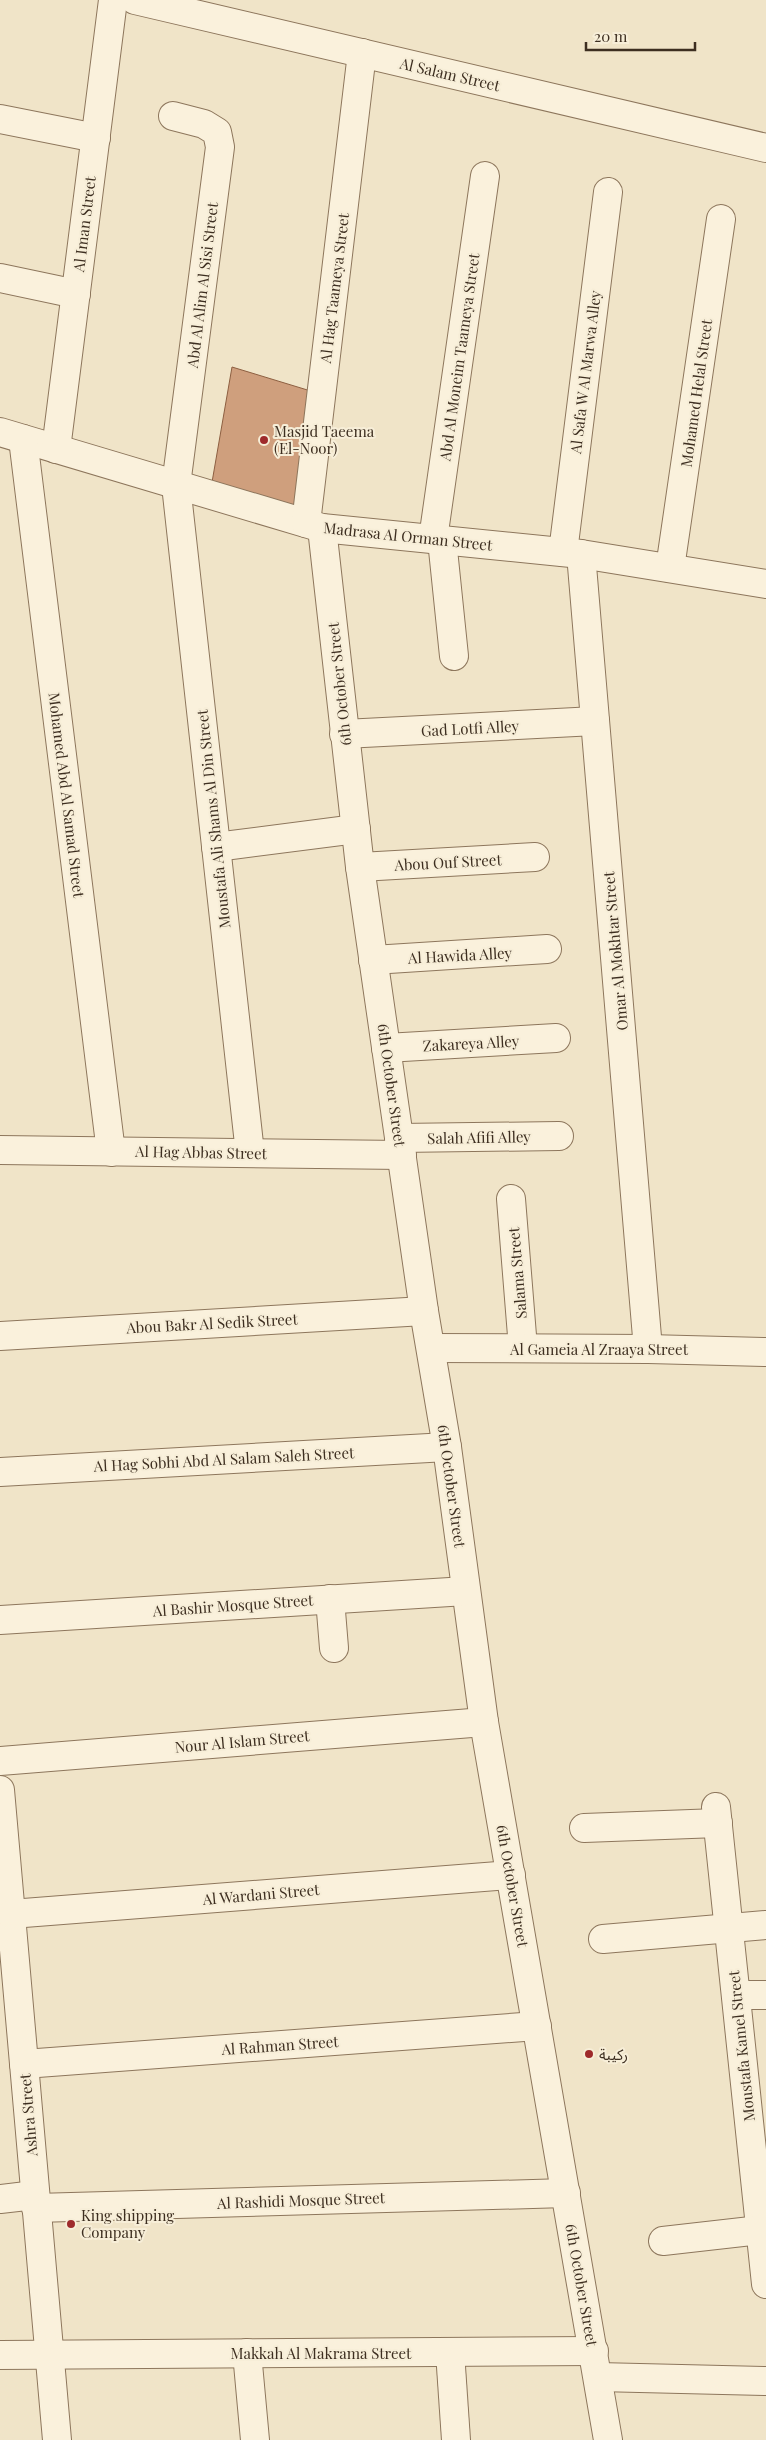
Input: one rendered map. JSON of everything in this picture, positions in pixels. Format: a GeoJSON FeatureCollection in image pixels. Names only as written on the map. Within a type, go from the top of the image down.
{"type":"FeatureCollection","features":[{"type":"Feature","properties":{"kind":"street","name":"Al Iman Street"},"geometry":{"type":"LineString","coordinates":[[56,449],[113,0]]}},
{"type":"Feature","properties":{"kind":"street","name":"Al Salam Street"},"geometry":{"type":"LineString","coordinates":[[135,0],[766,148]]}},
{"type":"Feature","properties":{"kind":"street","name":"Al Hag Taameya Street"},"geometry":{"type":"LineString","coordinates":[[314,525],[362,53]]}},
{"type":"Feature","properties":{"kind":"street","name":"Abd Al Alim Al Sisi Street"},"geometry":{"type":"LineString","coordinates":[[173,116],[204,124],[217,132],[220,146],[176,485]]}},
{"type":"Feature","properties":{"kind":"street"},"geometry":{"type":"LineString","coordinates":[[0,119],[96,138]]}},
{"type":"Feature","properties":{"kind":"street","name":"Abd Al Moneim Taameya Street"},"geometry":{"type":"LineString","coordinates":[[454,656],[437,539],[485,176]]}},
{"type":"Feature","properties":{"kind":"street","name":"Al Safa W Al Marwa Alley"},"geometry":{"type":"LineString","coordinates":[[572,553],[608,192]]}},
{"type":"Feature","properties":{"kind":"street","name":"Mohamed Helal Street"},"geometry":{"type":"LineString","coordinates":[[670,568],[721,218]]}},
{"type":"Feature","properties":{"kind":"street"},"geometry":{"type":"LineString","coordinates":[[0,278],[76,294]]}},
{"type":"Feature","properties":{"kind":"street","name":"Madrasa Al Orman Street"},"geometry":{"type":"LineString","coordinates":[[12,435],[314,525],[572,553],[766,584]]}},
{"type":"Feature","properties":{"kind":"street","name":"Mohamed Abd Al Samad Street"},"geometry":{"type":"LineString","coordinates":[[12,435],[111,1152]]}},
{"type":"Feature","properties":{"kind":"street","name":"Moustafa Ali Shams Al Din Street"},"geometry":{"type":"LineString","coordinates":[[176,485],[250,1153]]}},
{"type":"Feature","properties":{"kind":"street","name":"6th October Street"},"geometry":{"type":"LineString","coordinates":[[314,525],[344,734],[360,867],[424,1311],[447,1447],[484,1722],[608,2440]]}},
{"type":"Feature","properties":{"kind":"street","name":"Omar Al Mokhtar Street"},"geometry":{"type":"LineString","coordinates":[[572,553],[595,722],[648,1348]]}},
{"type":"Feature","properties":{"kind":"street","name":"Gad Lotfi Alley"},"geometry":{"type":"LineString","coordinates":[[344,734],[595,722]]}},
{"type":"Feature","properties":{"kind":"street"},"geometry":{"type":"LineString","coordinates":[[216,847],[356,828]]}},
{"type":"Feature","properties":{"kind":"street","name":"Abou Ouf Street"},"geometry":{"type":"LineString","coordinates":[[360,867],[535,857]]}},
{"type":"Feature","properties":{"kind":"street","name":"Al Hawida Alley"},"geometry":{"type":"LineString","coordinates":[[374,960],[546,950]]}},
{"type":"Feature","properties":{"kind":"street","name":"Zakareya Alley"},"geometry":{"type":"LineString","coordinates":[[386,1048],[556,1038]]}},
{"type":"Feature","properties":{"kind":"street","name":"Salah Afifi Alley"},"geometry":{"type":"LineString","coordinates":[[401,1146],[559,1136]]}},
{"type":"Feature","properties":{"kind":"street","name":"Al Hag Abbas Street"},"geometry":{"type":"LineString","coordinates":[[0,1150],[250,1153],[401,1146]]}},
{"type":"Feature","properties":{"kind":"street","name":"Salama Street"},"geometry":{"type":"LineString","coordinates":[[511,1198],[523,1348]]}},
{"type":"Feature","properties":{"kind":"street","name":"Abou Bakr Al Sedik Street"},"geometry":{"type":"LineString","coordinates":[[0,1336],[424,1311]]}},
{"type":"Feature","properties":{"kind":"street","name":"Al Gameia Al Zraaya Street"},"geometry":{"type":"LineString","coordinates":[[431,1348],[648,1348],[766,1352]]}},
{"type":"Feature","properties":{"kind":"street","name":"Al Hag Sobhi Abd Al Salam Saleh Street"},"geometry":{"type":"LineString","coordinates":[[0,1472],[447,1447]]}},
{"type":"Feature","properties":{"kind":"street","name":"Al Bashir Mosque Street"},"geometry":{"type":"LineString","coordinates":[[0,1620],[466,1591]]}},
{"type":"Feature","properties":{"kind":"street"},"geometry":{"type":"LineString","coordinates":[[330,1599],[334,1648]]}},
{"type":"Feature","properties":{"kind":"street","name":"Nour Al Islam Street"},"geometry":{"type":"LineString","coordinates":[[0,1761],[484,1722]]}},
{"type":"Feature","properties":{"kind":"street","name":"Ashra Street"},"geometry":{"type":"LineString","coordinates":[[0,1790],[16,2060],[36,2202],[57,2440]]}},
{"type":"Feature","properties":{"kind":"street","name":"Moustafa Kamel Street"},"geometry":{"type":"LineString","coordinates":[[584,1828],[717,1815],[766,2284]]}},
{"type":"Feature","properties":{"kind":"street","name":"Al Wardani Street"},"geometry":{"type":"LineString","coordinates":[[7,1911],[511,1874]]}},
{"type":"Feature","properties":{"kind":"street"},"geometry":{"type":"LineString","coordinates":[[602,1939],[766,1925]]}},
{"type":"Feature","properties":{"kind":"street"},"geometry":{"type":"LineString","coordinates":[[736,1995],[766,1994]]}},
{"type":"Feature","properties":{"kind":"street","name":"Al Rahman Street"},"geometry":{"type":"LineString","coordinates":[[16,2060],[537,2026]]}},
{"type":"Feature","properties":{"kind":"street","name":"Al Rashidi Mosque Street"},"geometry":{"type":"LineString","coordinates":[[0,2199],[36,2202],[566,2193]]}},
{"type":"Feature","properties":{"kind":"street"},"geometry":{"type":"LineString","coordinates":[[663,2241],[760,2230]]}},
{"type":"Feature","properties":{"kind":"street"},"geometry":{"type":"LineString","coordinates":[[450,2352],[456,2440]]}},
{"type":"Feature","properties":{"kind":"street","name":"Makkah Al Makrama Street"},"geometry":{"type":"LineString","coordinates":[[0,2355],[450,2352],[766,2381]]}},
{"type":"Feature","properties":{"kind":"street"},"geometry":{"type":"LineString","coordinates":[[247,2353],[254,2440]]}},
{"type":"Feature","properties":{"kind":"building","name":"Masjid Taeema (El-Noor)"},"geometry":{"type":"Polygon","coordinates":[[[232,367],[314,392],[300,516],[211,488],[232,367]]]}},
{"type":"Feature","properties":{"kind":"place","name":"Masjid Taeema (El-Noor)"},"geometry":{"type":"Point","coordinates":[264,440]}},
{"type":"Feature","properties":{"kind":"place","name":"ركيبة"},"geometry":{"type":"Point","coordinates":[589,2054]}},
{"type":"Feature","properties":{"kind":"place","name":"King shipping Company"},"geometry":{"type":"Point","coordinates":[71,2224]}}]}
